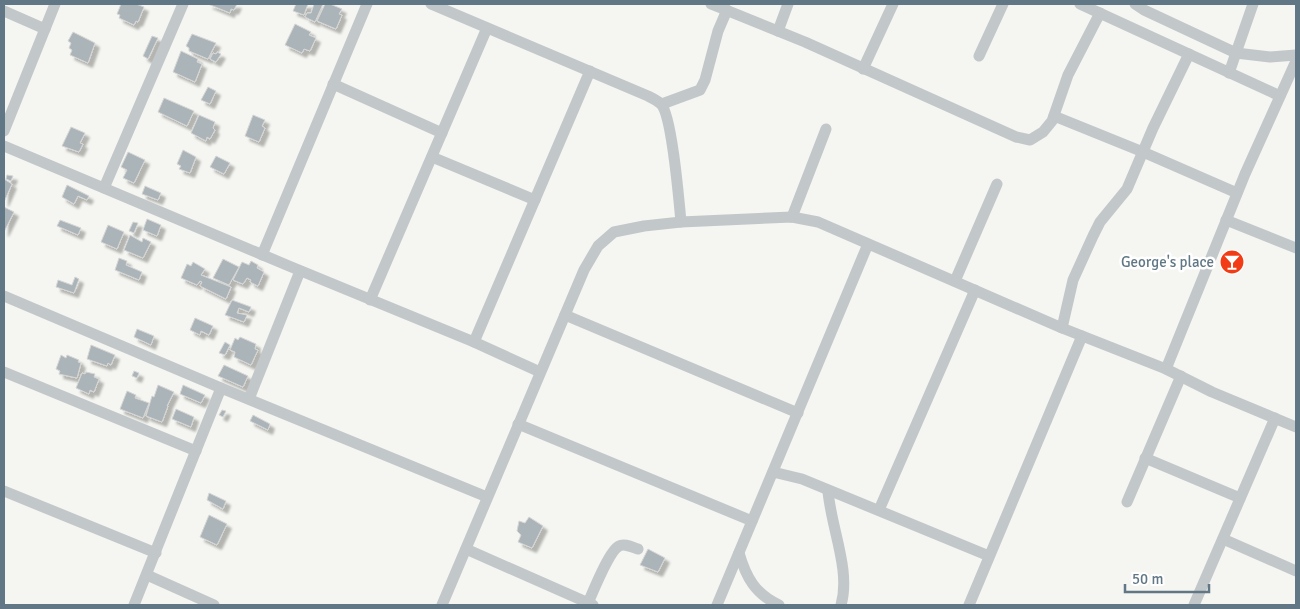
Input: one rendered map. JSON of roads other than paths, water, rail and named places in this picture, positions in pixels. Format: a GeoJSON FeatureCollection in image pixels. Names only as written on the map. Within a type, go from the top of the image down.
{"type":"FeatureCollection","features":[{"type":"Feature","properties":{"kind":"street"},"geometry":{"type":"LineString","coordinates":[[4,131],[55,4]]}},
{"type":"Feature","properties":{"kind":"street"},"geometry":{"type":"LineString","coordinates":[[104,188],[183,4]]}},
{"type":"Feature","properties":{"kind":"street"},"geometry":{"type":"LineString","coordinates":[[262,255],[367,4]]}},
{"type":"Feature","properties":{"kind":"street"},"geometry":{"type":"LineString","coordinates":[[431,4],[648,96],[662,104],[671,140],[681,222]]}},
{"type":"Feature","properties":{"kind":"street"},"geometry":{"type":"LineString","coordinates":[[711,4],[778,31],[1016,137],[1030,140],[1044,132],[1052,121],[1068,76],[1100,13]]}},
{"type":"Feature","properties":{"kind":"street"},"geometry":{"type":"LineString","coordinates":[[778,31],[788,4]]}},
{"type":"Feature","properties":{"kind":"street"},"geometry":{"type":"LineString","coordinates":[[863,69],[893,4]]}},
{"type":"Feature","properties":{"kind":"street"},"geometry":{"type":"LineString","coordinates":[[979,56],[1003,4]]}},
{"type":"Feature","properties":{"kind":"street"},"geometry":{"type":"LineString","coordinates":[[1080,4],[1280,96]]}},
{"type":"Feature","properties":{"kind":"street"},"geometry":{"type":"LineString","coordinates":[[1135,4],[1236,53],[1270,57],[1296,55]]}},
{"type":"Feature","properties":{"kind":"street"},"geometry":{"type":"LineString","coordinates":[[1229,72],[1253,4]]}},
{"type":"Feature","properties":{"kind":"street"},"geometry":{"type":"LineString","coordinates":[[662,104],[700,90],[705,80],[718,31],[727,10]]}},
{"type":"Feature","properties":{"kind":"street"},"geometry":{"type":"LineString","coordinates":[[4,11],[44,29]]}},
{"type":"Feature","properties":{"kind":"street"},"geometry":{"type":"LineString","coordinates":[[370,300],[488,28]]}},
{"type":"Feature","properties":{"kind":"street"},"geometry":{"type":"LineString","coordinates":[[1062,328],[1073,280],[1093,236],[1100,222],[1127,188],[1153,128],[1189,54]]}},
{"type":"Feature","properties":{"kind":"street"},"geometry":{"type":"LineString","coordinates":[[1166,369],[1226,220],[1296,61]]}},
{"type":"Feature","properties":{"kind":"street"},"geometry":{"type":"LineString","coordinates":[[474,342],[590,71]]}},
{"type":"Feature","properties":{"kind":"street"},"geometry":{"type":"LineString","coordinates":[[333,84],[442,134]]}},
{"type":"Feature","properties":{"kind":"street"},"geometry":{"type":"LineString","coordinates":[[1054,116],[1143,152],[1237,194]]}},
{"type":"Feature","properties":{"kind":"street"},"geometry":{"type":"LineString","coordinates":[[792,217],[826,129]]}},
{"type":"Feature","properties":{"kind":"street"},"geometry":{"type":"LineString","coordinates":[[4,146],[474,342],[540,372]]}},
{"type":"Feature","properties":{"kind":"street"},"geometry":{"type":"LineString","coordinates":[[432,157],[535,200]]}},
{"type":"Feature","properties":{"kind":"street"},"geometry":{"type":"LineString","coordinates":[[955,281],[997,184]]}},
{"type":"Feature","properties":{"kind":"street"},"geometry":{"type":"LineString","coordinates":[[442,605],[584,270],[598,246],[614,232],[644,226],[681,222],[792,217],[818,222],[1062,328],[1166,369],[1212,392],[1296,427]]}},
{"type":"Feature","properties":{"kind":"street"},"geometry":{"type":"LineString","coordinates":[[1226,220],[1296,248]]}},
{"type":"Feature","properties":{"kind":"street"},"geometry":{"type":"LineString","coordinates":[[717,605],[868,244]]}},
{"type":"Feature","properties":{"kind":"street"},"geometry":{"type":"LineString","coordinates":[[249,399],[300,271]]}},
{"type":"Feature","properties":{"kind":"street"},"geometry":{"type":"LineString","coordinates":[[879,510],[975,290]]}},
{"type":"Feature","properties":{"kind":"street"},"geometry":{"type":"LineString","coordinates":[[4,296],[221,388],[487,497]]}},
{"type":"Feature","properties":{"kind":"street"},"geometry":{"type":"LineString","coordinates":[[565,315],[798,413]]}},
{"type":"Feature","properties":{"kind":"street"},"geometry":{"type":"LineString","coordinates":[[969,605],[1082,336]]}},
{"type":"Feature","properties":{"kind":"street"},"geometry":{"type":"LineString","coordinates":[[4,372],[196,451]]}},
{"type":"Feature","properties":{"kind":"street"},"geometry":{"type":"LineString","coordinates":[[1127,502],[1180,376]]}},
{"type":"Feature","properties":{"kind":"street"},"geometry":{"type":"LineString","coordinates":[[134,605],[221,388]]}},
{"type":"Feature","properties":{"kind":"street"},"geometry":{"type":"LineString","coordinates":[[1194,605],[1274,418]]}},
{"type":"Feature","properties":{"kind":"street"},"geometry":{"type":"LineString","coordinates":[[518,424],[752,521]]}},
{"type":"Feature","properties":{"kind":"street"},"geometry":{"type":"LineString","coordinates":[[1145,458],[1240,498]]}},
{"type":"Feature","properties":{"kind":"street"},"geometry":{"type":"LineString","coordinates":[[773,472],[802,479],[989,556]]}},
{"type":"Feature","properties":{"kind":"street"},"geometry":{"type":"LineString","coordinates":[[4,491],[156,553]]}},
{"type":"Feature","properties":{"kind":"street"},"geometry":{"type":"LineString","coordinates":[[828,491],[845,578],[841,605]]}},
{"type":"Feature","properties":{"kind":"street"},"geometry":{"type":"LineString","coordinates":[[1222,539],[1296,571]]}},
{"type":"Feature","properties":{"kind":"street"},"geometry":{"type":"LineString","coordinates":[[466,549],[590,604],[612,553],[618,546],[624,545],[638,550]]}},
{"type":"Feature","properties":{"kind":"street"},"geometry":{"type":"LineString","coordinates":[[739,553],[745,574],[756,590],[779,605]]}},
{"type":"Feature","properties":{"kind":"street"},"geometry":{"type":"LineString","coordinates":[[147,575],[214,605]]}},
{"type":"Feature","properties":{"kind":"place","name":"George's place"},"geometry":{"type":"Point","coordinates":[1232,262]}}]}
